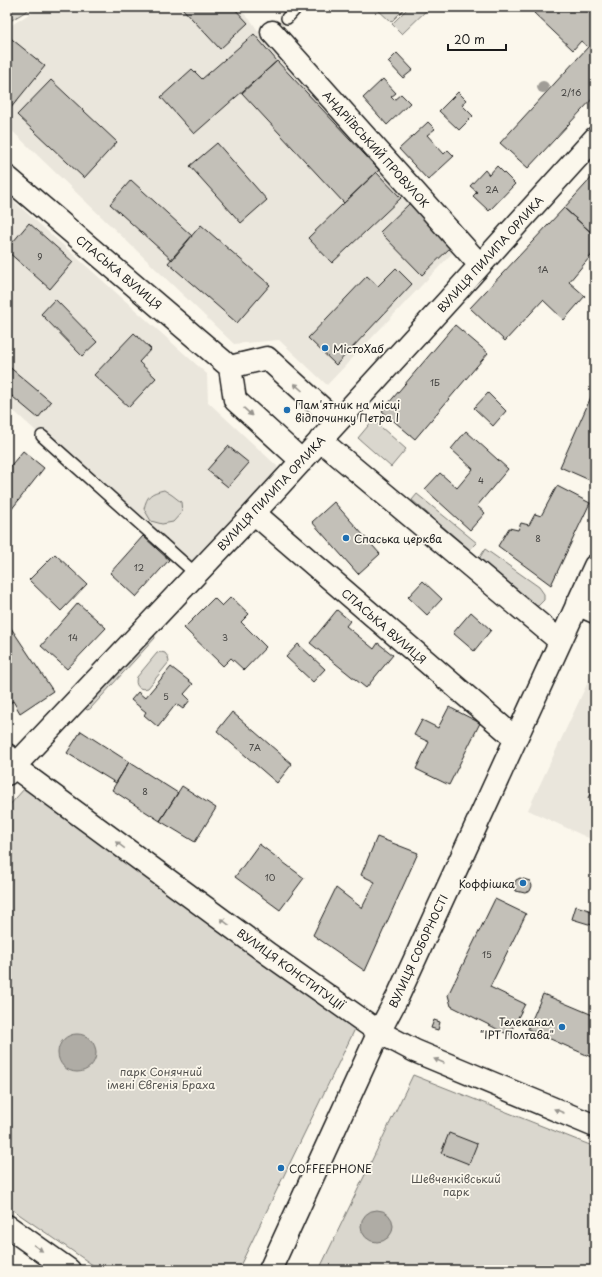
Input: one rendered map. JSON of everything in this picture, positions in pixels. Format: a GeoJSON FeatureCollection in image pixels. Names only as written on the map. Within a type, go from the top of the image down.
{"type":"FeatureCollection","features":[{"type":"Feature","properties":{"kind":"street","name":"АНДРІЇВСЬКИЙ ПРОВУЛОК"},"geometry":{"type":"LineString","coordinates":[[279,25],[480,265]]}},
{"type":"Feature","properties":{"kind":"street","name":"ВУЛИЦЯ ПИЛИПА ОРЛИКА"},"geometry":{"type":"LineString","coordinates":[[9,765],[254,514],[595,138]]}},
{"type":"Feature","properties":{"kind":"street","name":"СПАСЬКА ВУЛИЦЯ"},"geometry":{"type":"LineString","coordinates":[[7,177],[230,367]]}},
{"type":"Feature","properties":{"kind":"street"},"geometry":{"type":"LineString","coordinates":[[302,461],[235,400],[230,367],[266,358],[337,422]]}},
{"type":"Feature","properties":{"kind":"street"},"geometry":{"type":"LineString","coordinates":[[320,440],[560,641]]}},
{"type":"Feature","properties":{"kind":"street","name":"СПАСЬКА ВУЛИЦЯ"},"geometry":{"type":"LineString","coordinates":[[254,514],[515,738]]}},
{"type":"Feature","properties":{"kind":"street","name":"ВУЛИЦЯ СОБОРНОСТІ"},"geometry":{"type":"LineString","coordinates":[[270,1270],[379,1032],[398,996],[560,641],[586,608],[595,566]]}},
{"type":"Feature","properties":{"kind":"street","name":"ВУЛИЦЯ КОНСТИТУЦІЇ"},"geometry":{"type":"LineString","coordinates":[[9,765],[267,953],[379,1032],[415,1051],[595,1126]]}},
{"type":"Feature","properties":{"kind":"street"},"geometry":{"type":"LineString","coordinates":[[7,1226],[69,1270]]}},
{"type":"Feature","properties":{"kind":"lane"},"geometry":{"type":"LineString","coordinates":[[279,25],[298,7]]}},
{"type":"Feature","properties":{"kind":"lane"},"geometry":{"type":"LineString","coordinates":[[42,436],[196,574]]}},
{"type":"Feature","properties":{"kind":"shaded area"},"geometry":{"type":"Polygon","coordinates":[[[40,7],[238,7],[252,22],[262,37],[458,247],[327,385],[279,340],[234,344],[7,126],[7,28],[40,7]]]}},
{"type":"Feature","properties":{"kind":"shaded area"},"geometry":{"type":"Polygon","coordinates":[[[7,195],[207,374],[208,402],[277,466],[278,474],[190,569],[7,405],[7,195]]]}},
{"type":"Feature","properties":{"kind":"shaded area"},"geometry":{"type":"Polygon","coordinates":[[[595,667],[595,841],[528,810],[595,667]]]}},
{"type":"Feature","properties":{"kind":"shaded area"},"geometry":{"type":"Polygon","coordinates":[[[77,1034],[90,1040],[96,1053],[90,1066],[77,1072],[64,1066],[58,1053],[64,1040],[77,1034]]]}},
{"type":"Feature","properties":{"kind":"shaded area"},"geometry":{"type":"Polygon","coordinates":[[[374,1210],[380,1210],[389,1214],[393,1226],[389,1238],[380,1242],[374,1242],[365,1238],[361,1229],[361,1223],[365,1214],[374,1210]]]}},
{"type":"Feature","properties":{"kind":"green space"},"geometry":{"type":"Polygon","coordinates":[[[12,7],[33,7],[7,23],[7,12],[12,7]]]}},
{"type":"Feature","properties":{"kind":"green space"},"geometry":{"type":"Polygon","coordinates":[[[375,7],[406,7],[391,22],[375,7]]]}},
{"type":"Feature","properties":{"kind":"green space"},"geometry":{"type":"Polygon","coordinates":[[[409,7],[430,7],[402,34],[392,24],[409,7]]]}},
{"type":"Feature","properties":{"kind":"green space"},"geometry":{"type":"Polygon","coordinates":[[[373,420],[406,449],[391,467],[358,438],[373,420]]]}},
{"type":"Feature","properties":{"kind":"green space"},"geometry":{"type":"Polygon","coordinates":[[[164,490],[181,502],[182,512],[173,522],[162,524],[151,521],[144,509],[150,495],[164,490]]]}},
{"type":"Feature","properties":{"kind":"green space"},"geometry":{"type":"Polygon","coordinates":[[[417,494],[477,543],[470,550],[412,500],[417,494]]]}},
{"type":"Feature","properties":{"kind":"green space"},"geometry":{"type":"Polygon","coordinates":[[[485,549],[539,587],[544,594],[544,600],[538,606],[534,606],[479,559],[485,549]]]}},
{"type":"Feature","properties":{"kind":"green space"},"geometry":{"type":"Polygon","coordinates":[[[154,633],[155,638],[90,709],[87,710],[83,706],[154,633]]]}},
{"type":"Feature","properties":{"kind":"green space"},"geometry":{"type":"Polygon","coordinates":[[[157,653],[165,653],[169,662],[148,688],[142,689],[138,687],[136,683],[137,677],[157,653]]]}},
{"type":"Feature","properties":{"kind":"green space","name":"парк Сонячний імені Євгенія Браха"},"geometry":{"type":"Polygon","coordinates":[[[25,788],[355,1029],[238,1270],[100,1270],[7,1206],[7,808],[25,788]]]}},
{"type":"Feature","properties":{"kind":"green space","name":"Шевченківський парк"},"geometry":{"type":"Polygon","coordinates":[[[413,1075],[595,1147],[595,1270],[319,1270],[413,1075]]]}},
{"type":"Feature","properties":{"kind":"building"},"geometry":{"type":"Polygon","coordinates":[[[181,7],[233,7],[248,23],[220,49],[181,7]]]}},
{"type":"Feature","properties":{"kind":"building"},"geometry":{"type":"Polygon","coordinates":[[[539,7],[585,7],[595,16],[595,96],[528,168],[500,143],[588,47],[581,41],[573,50],[534,13],[539,7]]]}},
{"type":"Feature","properties":{"kind":"building"},"geometry":{"type":"Polygon","coordinates":[[[254,34],[277,61],[194,134],[161,97],[192,69],[202,79],[254,34]]]}},
{"type":"Feature","properties":{"kind":"building"},"geometry":{"type":"Polygon","coordinates":[[[8,36],[45,66],[10,109],[7,107],[8,36]]]}},
{"type":"Feature","properties":{"kind":"building"},"geometry":{"type":"Polygon","coordinates":[[[397,53],[413,70],[403,78],[388,62],[397,53]]]}},
{"type":"Feature","properties":{"kind":"building"},"geometry":{"type":"Polygon","coordinates":[[[277,61],[379,170],[344,203],[242,93],[277,61]]]}},
{"type":"Feature","properties":{"kind":"building"},"geometry":{"type":"Polygon","coordinates":[[[383,79],[396,93],[391,97],[394,100],[401,94],[410,103],[387,125],[363,98],[383,79]]]}},
{"type":"Feature","properties":{"kind":"building"},"geometry":{"type":"Polygon","coordinates":[[[51,80],[117,142],[84,178],[17,115],[51,80]]]}},
{"type":"Feature","properties":{"kind":"building"},"geometry":{"type":"Polygon","coordinates":[[[458,92],[466,100],[462,105],[473,116],[459,130],[439,111],[458,92]]]}},
{"type":"Feature","properties":{"kind":"building"},"geometry":{"type":"Polygon","coordinates":[[[428,122],[435,129],[427,135],[444,154],[448,150],[454,156],[428,180],[399,149],[428,122]]]}},
{"type":"Feature","properties":{"kind":"building"},"geometry":{"type":"Polygon","coordinates":[[[217,143],[267,200],[241,223],[190,166],[217,143]]]}},
{"type":"Feature","properties":{"kind":"building"},"geometry":{"type":"Polygon","coordinates":[[[497,166],[515,184],[489,211],[473,196],[477,192],[470,186],[485,170],[489,175],[497,166]]]}},
{"type":"Feature","properties":{"kind":"building"},"geometry":{"type":"Polygon","coordinates":[[[376,172],[401,198],[332,263],[308,238],[376,172]]]}},
{"type":"Feature","properties":{"kind":"building"},"geometry":{"type":"Polygon","coordinates":[[[595,174],[595,230],[592,233],[564,208],[595,174]]]}},
{"type":"Feature","properties":{"kind":"building"},"geometry":{"type":"Polygon","coordinates":[[[131,180],[192,236],[172,260],[110,204],[131,180]]]}},
{"type":"Feature","properties":{"kind":"building"},"geometry":{"type":"Polygon","coordinates":[[[410,203],[452,246],[422,275],[380,232],[410,203]]]}},
{"type":"Feature","properties":{"kind":"building"},"geometry":{"type":"Polygon","coordinates":[[[564,208],[595,236],[595,251],[569,282],[585,296],[564,320],[543,300],[505,341],[470,308],[564,208]]]}},
{"type":"Feature","properties":{"kind":"building"},"geometry":{"type":"Polygon","coordinates":[[[29,223],[73,262],[50,289],[7,251],[7,249],[29,223]]]}},
{"type":"Feature","properties":{"kind":"building"},"geometry":{"type":"Polygon","coordinates":[[[201,225],[270,285],[237,323],[168,263],[201,225]]]}},
{"type":"Feature","properties":{"kind":"building"},"geometry":{"type":"Polygon","coordinates":[[[396,268],[412,284],[336,365],[308,338],[367,276],[378,286],[396,268]]]}},
{"type":"Feature","properties":{"kind":"building"},"geometry":{"type":"Polygon","coordinates":[[[55,299],[97,342],[82,356],[41,314],[55,299]]]}},
{"type":"Feature","properties":{"kind":"building"},"geometry":{"type":"Polygon","coordinates":[[[455,325],[488,353],[415,439],[382,411],[455,325]]]}},
{"type":"Feature","properties":{"kind":"building"},"geometry":{"type":"Polygon","coordinates":[[[134,333],[151,349],[139,362],[156,378],[129,407],[94,375],[134,333]]]}},
{"type":"Feature","properties":{"kind":"building"},"geometry":{"type":"Polygon","coordinates":[[[7,365],[51,402],[38,418],[7,392],[7,365]]]}},
{"type":"Feature","properties":{"kind":"building"},"geometry":{"type":"Polygon","coordinates":[[[595,388],[595,480],[594,482],[560,467],[595,388]]]}},
{"type":"Feature","properties":{"kind":"building"},"geometry":{"type":"Polygon","coordinates":[[[488,393],[506,411],[493,426],[474,408],[488,393]]]}},
{"type":"Feature","properties":{"kind":"building"},"geometry":{"type":"Polygon","coordinates":[[[466,431],[508,469],[477,506],[485,513],[470,530],[425,489],[440,473],[457,488],[473,469],[451,449],[466,431]]]}},
{"type":"Feature","properties":{"kind":"building"},"geometry":{"type":"Polygon","coordinates":[[[228,446],[249,463],[228,487],[207,470],[228,446]]]}},
{"type":"Feature","properties":{"kind":"building"},"geometry":{"type":"Polygon","coordinates":[[[23,451],[44,468],[11,510],[7,507],[7,470],[23,451]]]}},
{"type":"Feature","properties":{"kind":"building"},"geometry":{"type":"Polygon","coordinates":[[[557,486],[590,503],[551,585],[498,546],[509,528],[518,530],[521,523],[529,525],[535,514],[541,516],[557,486]]]}},
{"type":"Feature","properties":{"kind":"building","name":"Спаська церква"},"geometry":{"type":"Polygon","coordinates":[[[334,502],[380,554],[358,574],[312,522],[334,502]]]}},
{"type":"Feature","properties":{"kind":"building"},"geometry":{"type":"Polygon","coordinates":[[[143,536],[169,560],[136,597],[110,573],[143,536]]]}},
{"type":"Feature","properties":{"kind":"building"},"geometry":{"type":"Polygon","coordinates":[[[55,554],[87,584],[61,611],[29,580],[55,554]]]}},
{"type":"Feature","properties":{"kind":"building"},"geometry":{"type":"Polygon","coordinates":[[[423,581],[442,599],[427,615],[408,597],[423,581]]]}},
{"type":"Feature","properties":{"kind":"building"},"geometry":{"type":"Polygon","coordinates":[[[231,597],[249,614],[241,622],[266,647],[244,670],[231,658],[223,666],[184,628],[214,598],[222,606],[231,597]]]}},
{"type":"Feature","properties":{"kind":"building"},"geometry":{"type":"Polygon","coordinates":[[[78,603],[106,628],[67,669],[41,646],[78,603]]]}},
{"type":"Feature","properties":{"kind":"building"},"geometry":{"type":"Polygon","coordinates":[[[337,610],[350,621],[346,626],[374,649],[378,643],[393,655],[366,688],[310,643],[337,610]]]}},
{"type":"Feature","properties":{"kind":"building"},"geometry":{"type":"Polygon","coordinates":[[[471,612],[491,630],[474,651],[453,633],[471,612]]]}},
{"type":"Feature","properties":{"kind":"building"},"geometry":{"type":"Polygon","coordinates":[[[7,622],[53,691],[20,713],[13,701],[7,705],[7,622]]]}},
{"type":"Feature","properties":{"kind":"building"},"geometry":{"type":"Polygon","coordinates":[[[298,644],[325,669],[313,682],[286,657],[298,644]]]}},
{"type":"Feature","properties":{"kind":"building"},"geometry":{"type":"Polygon","coordinates":[[[171,667],[193,684],[184,694],[190,700],[183,709],[176,704],[158,727],[144,715],[146,712],[131,700],[138,692],[145,698],[171,667]]]}},
{"type":"Feature","properties":{"kind":"building"},"geometry":{"type":"Polygon","coordinates":[[[449,707],[480,723],[449,785],[416,769],[429,742],[414,735],[422,720],[438,728],[449,707]]]}},
{"type":"Feature","properties":{"kind":"building"},"geometry":{"type":"Polygon","coordinates":[[[232,712],[292,764],[277,783],[217,731],[232,712]]]}},
{"type":"Feature","properties":{"kind":"building"},"geometry":{"type":"Polygon","coordinates":[[[81,731],[129,762],[116,783],[67,753],[81,731]]]}},
{"type":"Feature","properties":{"kind":"building"},"geometry":{"type":"Polygon","coordinates":[[[129,762],[178,793],[160,821],[112,790],[129,762]]]}},
{"type":"Feature","properties":{"kind":"building"},"geometry":{"type":"Polygon","coordinates":[[[595,784],[595,801],[588,798],[595,784]]]}},
{"type":"Feature","properties":{"kind":"building"},"geometry":{"type":"Polygon","coordinates":[[[182,786],[216,808],[195,842],[160,821],[182,786]]]}},
{"type":"Feature","properties":{"kind":"building"},"geometry":{"type":"Polygon","coordinates":[[[377,837],[418,853],[365,971],[313,935],[336,888],[362,908],[375,882],[361,875],[377,837]]]}},
{"type":"Feature","properties":{"kind":"building"},"geometry":{"type":"Polygon","coordinates":[[[259,844],[304,878],[280,910],[235,877],[259,844]]]}},
{"type":"Feature","properties":{"kind":"building","name":"Коффішка"},"geometry":{"type":"Polygon","coordinates":[[[520,878],[530,881],[532,886],[530,891],[525,893],[516,891],[514,886],[516,880],[520,878]]]}},
{"type":"Feature","properties":{"kind":"building"},"geometry":{"type":"Polygon","coordinates":[[[495,899],[526,914],[490,987],[525,1004],[509,1035],[451,1006],[448,995],[495,899]]]}},
{"type":"Feature","properties":{"kind":"building"},"geometry":{"type":"Polygon","coordinates":[[[576,906],[595,912],[595,926],[572,919],[576,906]]]}},
{"type":"Feature","properties":{"kind":"building","name":"Телеканал \"ІРТ Полтава\""},"geometry":{"type":"Polygon","coordinates":[[[543,994],[595,1016],[595,1048],[591,1057],[528,1029],[543,994]]]}},
{"type":"Feature","properties":{"kind":"building"},"geometry":{"type":"Polygon","coordinates":[[[434,1020],[440,1022],[438,1030],[431,1028],[434,1020]]]}},
{"type":"Feature","properties":{"kind":"building"},"geometry":{"type":"Polygon","coordinates":[[[449,1133],[477,1144],[469,1164],[441,1153],[449,1133]]]}},
{"type":"Feature","properties":{"kind":"place","name":"МістоХаб"},"geometry":{"type":"Point","coordinates":[325,348]}},
{"type":"Feature","properties":{"kind":"place","name":"Пам'ятник на місці відпочинку Петра I"},"geometry":{"type":"Point","coordinates":[287,410]}},
{"type":"Feature","properties":{"kind":"place","name":"Спаська церква"},"geometry":{"type":"Point","coordinates":[346,538]}},
{"type":"Feature","properties":{"kind":"place","name":"Коффішка"},"geometry":{"type":"Point","coordinates":[523,883]}},
{"type":"Feature","properties":{"kind":"place","name":"Телеканал \"ІРТ Полтава\""},"geometry":{"type":"Point","coordinates":[562,1027]}},
{"type":"Feature","properties":{"kind":"place","name":"COFFEEPHONE"},"geometry":{"type":"Point","coordinates":[281,1168]}}]}
